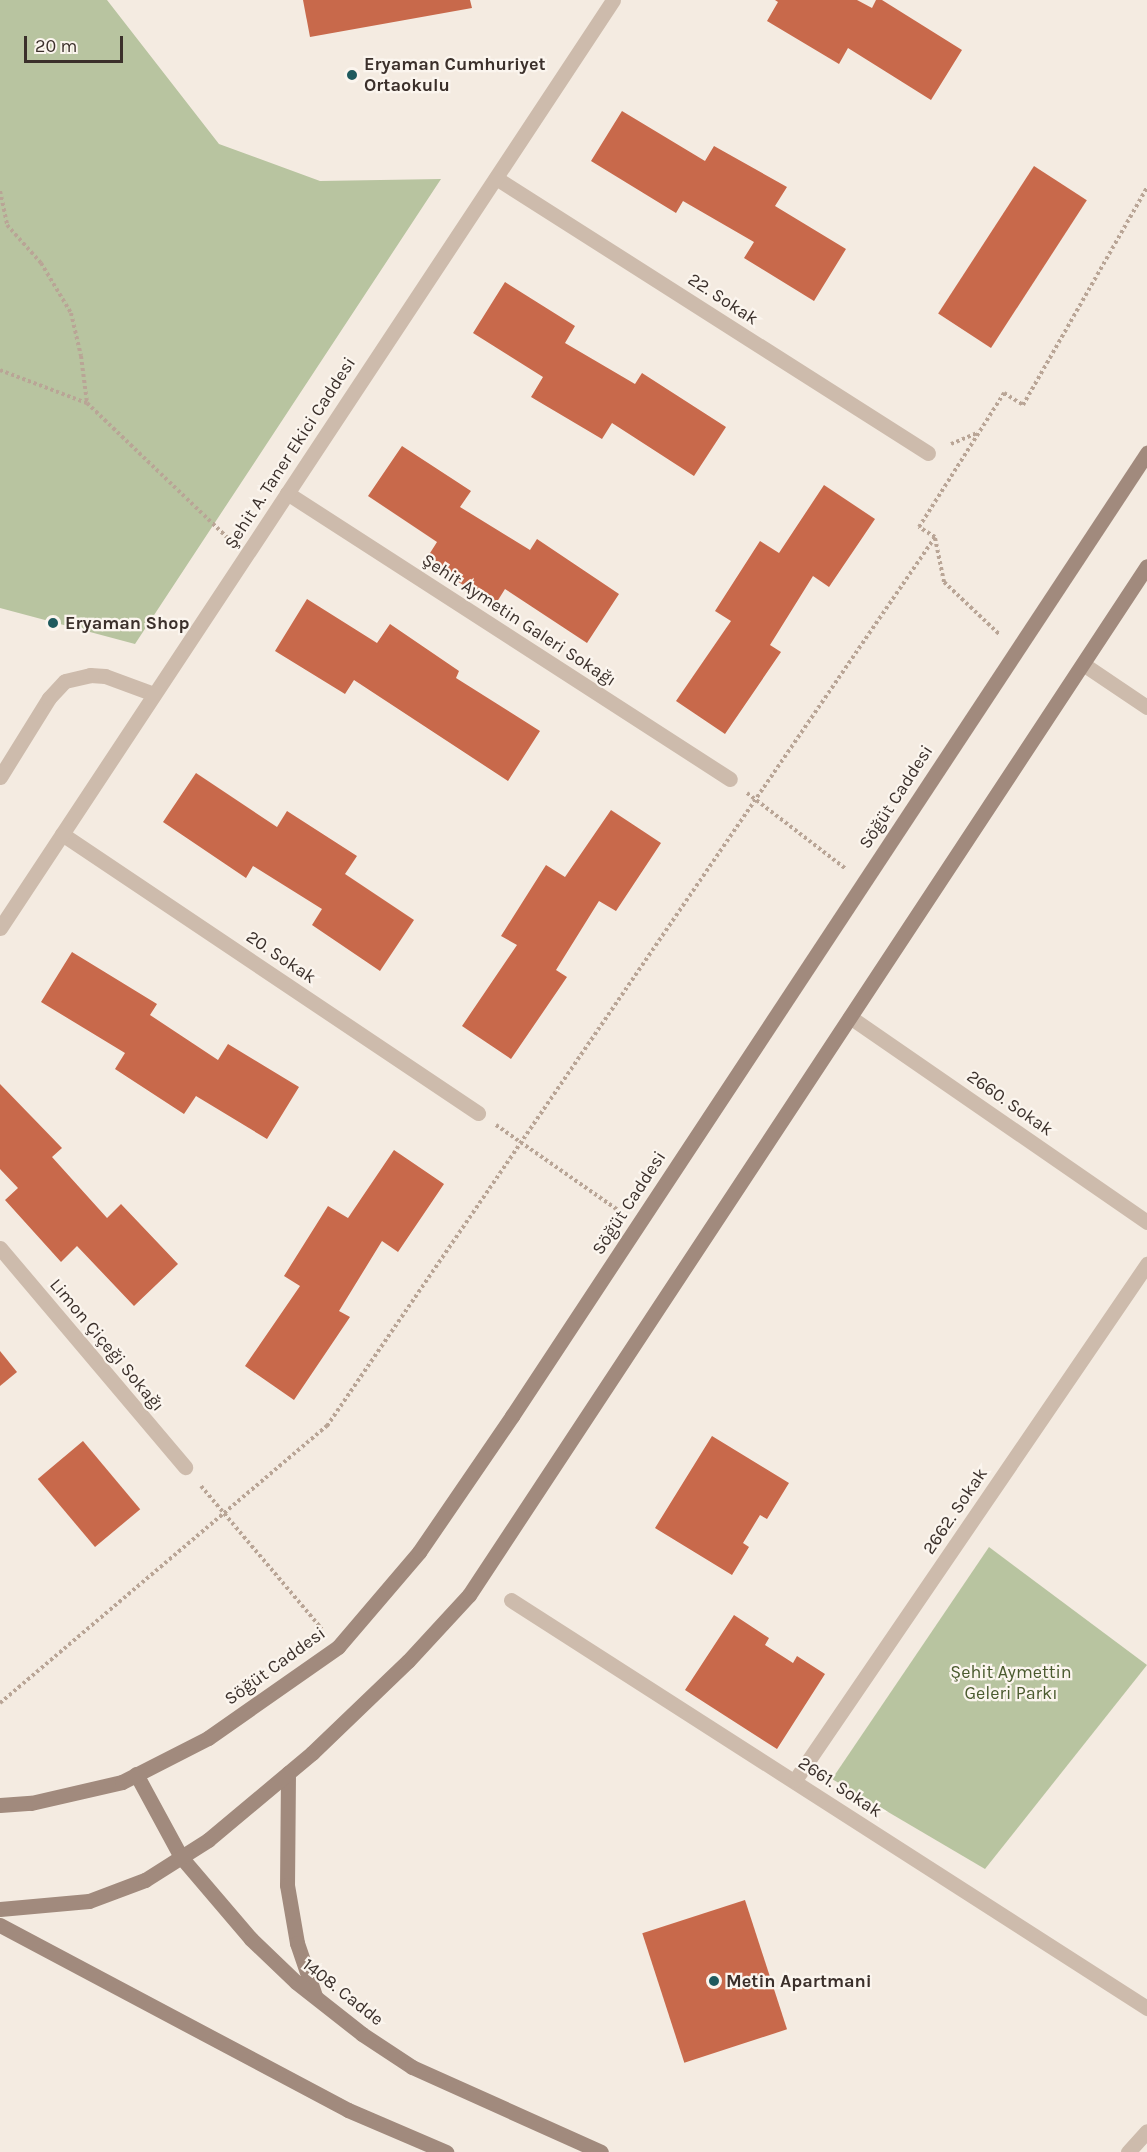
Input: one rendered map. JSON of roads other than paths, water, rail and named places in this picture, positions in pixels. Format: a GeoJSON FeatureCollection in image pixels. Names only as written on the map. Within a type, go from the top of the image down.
{"type":"FeatureCollection","features":[{"type":"Feature","properties":{"kind":"main road","name":"Söğüt Caddesi"},"geometry":{"type":"LineString","coordinates":[[0,1805],[31,1803],[122,1782],[208,1738],[338,1647],[419,1552],[1147,453]]}},
{"type":"Feature","properties":{"kind":"main road"},"geometry":{"type":"LineString","coordinates":[[0,1909],[89,1901],[145,1880],[208,1840],[288,1773],[408,1661],[469,1595],[1147,566]]}},
{"type":"Feature","properties":{"kind":"main road"},"geometry":{"type":"LineString","coordinates":[[288,1773],[287,1885],[297,1943],[315,1996]]}},
{"type":"Feature","properties":{"kind":"main road","name":"1408. Cadde"},"geometry":{"type":"LineString","coordinates":[[136,1774],[181,1857],[251,1939],[315,1996],[362,2034],[412,2067],[601,2152]]}},
{"type":"Feature","properties":{"kind":"main road"},"geometry":{"type":"LineString","coordinates":[[0,1925],[348,2110],[446,2152]]}},
{"type":"Feature","properties":{"kind":"street","name":"Şehit A. Taner Ekici Caddesi"},"geometry":{"type":"LineString","coordinates":[[0,928],[614,0]]}},
{"type":"Feature","properties":{"kind":"street","name":"22. Sokak"},"geometry":{"type":"LineString","coordinates":[[496,177],[928,453]]}},
{"type":"Feature","properties":{"kind":"street","name":"Şehit Aymetin Galeri Sokağı"},"geometry":{"type":"LineString","coordinates":[[287,493],[730,779]]}},
{"type":"Feature","properties":{"kind":"street"},"geometry":{"type":"LineString","coordinates":[[1083,664],[1147,707]]}},
{"type":"Feature","properties":{"kind":"street"},"geometry":{"type":"LineString","coordinates":[[0,777],[49,698],[65,681],[90,675],[105,676],[154,694]]}},
{"type":"Feature","properties":{"kind":"street","name":"20. Sokak"},"geometry":{"type":"LineString","coordinates":[[62,834],[478,1113]]}},
{"type":"Feature","properties":{"kind":"street","name":"2660. Sokak"},"geometry":{"type":"LineString","coordinates":[[850,1017],[1147,1222]]}},
{"type":"Feature","properties":{"kind":"street","name":"Limon Çiçeği Sokağı"},"geometry":{"type":"LineString","coordinates":[[0,1248],[185,1467]]}},
{"type":"Feature","properties":{"kind":"street","name":"2662. Sokak"},"geometry":{"type":"LineString","coordinates":[[795,1780],[1147,1264]]}},
{"type":"Feature","properties":{"kind":"street","name":"2661. Sokak"},"geometry":{"type":"LineString","coordinates":[[511,1600],[795,1780],[1147,2008]]}},
{"type":"Feature","properties":{"kind":"street"},"geometry":{"type":"LineString","coordinates":[[1128,2152],[1147,2131]]}},
{"type":"Feature","properties":{"kind":"place","name":"Eryaman Cumhuriyet Ortaokulu"},"geometry":{"type":"Point","coordinates":[352,75]}},
{"type":"Feature","properties":{"kind":"place","name":"Eryaman Shop"},"geometry":{"type":"Point","coordinates":[53,623]}},
{"type":"Feature","properties":{"kind":"place","name":"Metin Apartmani"},"geometry":{"type":"Point","coordinates":[714,1981]}},
{"type":"Feature","properties":{"kind":"park label","name":"Şehit Aymettin Geleri Parkı"},"geometry":{"type":"Point","coordinates":[1011,1683]}}]}
